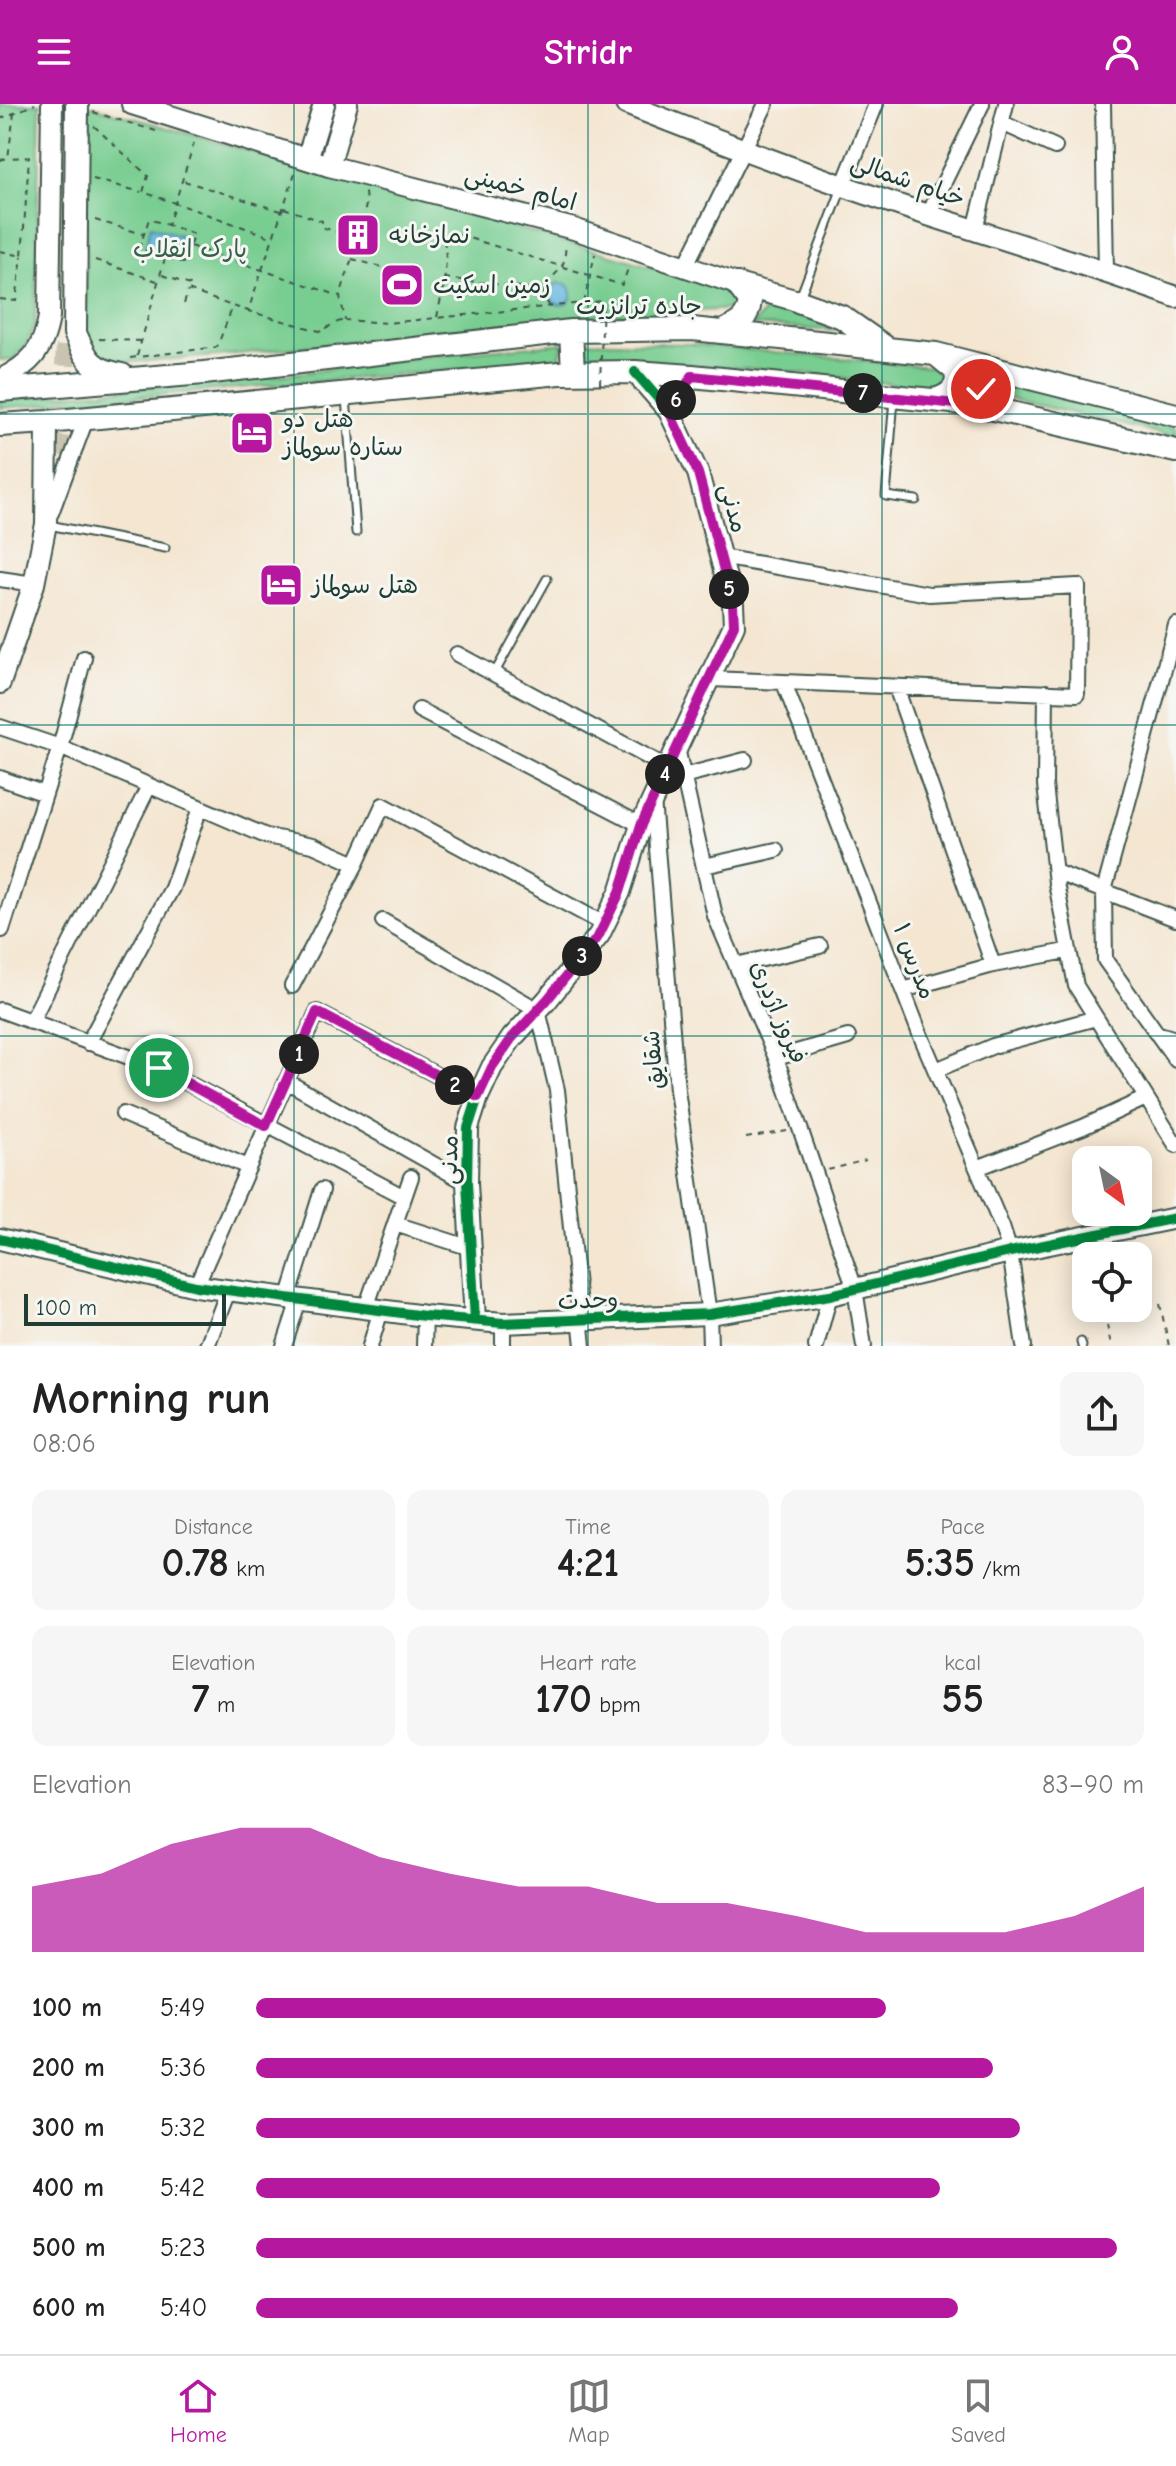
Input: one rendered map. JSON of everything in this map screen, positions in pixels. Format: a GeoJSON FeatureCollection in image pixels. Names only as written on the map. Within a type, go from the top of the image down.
{"type":"FeatureCollection","features":[{"type":"Feature","properties":{"kind":"main road"},"geometry":{"type":"LineString","coordinates":[[82,112],[75,333],[89,361],[101,371],[139,378]]}},
{"type":"Feature","properties":{"kind":"main road"},"geometry":{"type":"LineString","coordinates":[[722,332],[743,321],[749,312],[750,301],[737,284]]}},
{"type":"Feature","properties":{"kind":"main road","name":"امام خمینی"},"geometry":{"type":"LineString","coordinates":[[798,301],[842,317],[886,347]]}},
{"type":"Feature","properties":{"kind":"main road","name":"جاده ترانزیت"},"geometry":{"type":"LineString","coordinates":[[0,390],[571,331],[638,329],[722,332],[936,354],[1176,415]]}},
{"type":"Feature","properties":{"kind":"main road"},"geometry":{"type":"LineString","coordinates":[[571,331],[573,372]]}},
{"type":"Feature","properties":{"kind":"main road"},"geometry":{"type":"LineString","coordinates":[[933,400],[946,397],[953,389],[957,375],[936,354]]}},
{"type":"Feature","properties":{"kind":"main road"},"geometry":{"type":"LineString","coordinates":[[994,408],[982,397],[981,389],[997,370]]}},
{"type":"Feature","properties":{"kind":"main road"},"geometry":{"type":"LineString","coordinates":[[0,425],[573,372],[635,372],[994,408],[1176,451]]}},
{"type":"Feature","properties":{"kind":"street"},"geometry":{"type":"LineString","coordinates":[[0,380],[19,370],[39,351],[47,326],[52,104]]}},
{"type":"Feature","properties":{"kind":"street"},"geometry":{"type":"LineString","coordinates":[[66,104],[66,346]]}},
{"type":"Feature","properties":{"kind":"street","name":"امام خمینی"},"geometry":{"type":"LineString","coordinates":[[132,104],[301,166],[329,166],[574,229],[737,284],[798,301]]}},
{"type":"Feature","properties":{"kind":"street"},"geometry":{"type":"LineString","coordinates":[[301,166],[324,104]]}},
{"type":"Feature","properties":{"kind":"street"},"geometry":{"type":"LineString","coordinates":[[329,166],[347,104]]}},
{"type":"Feature","properties":{"kind":"street","name":"خیام شمالی"},"geometry":{"type":"LineString","coordinates":[[626,104],[843,186],[1106,271],[1176,297]]}},
{"type":"Feature","properties":{"kind":"street"},"geometry":{"type":"LineString","coordinates":[[686,265],[766,104]]}},
{"type":"Feature","properties":{"kind":"street"},"geometry":{"type":"LineString","coordinates":[[843,186],[876,104]]}},
{"type":"Feature","properties":{"kind":"street"},"geometry":{"type":"LineString","coordinates":[[928,215],[982,104]]}},
{"type":"Feature","properties":{"kind":"street"},"geometry":{"type":"LineString","coordinates":[[975,230],[1006,104]]}},
{"type":"Feature","properties":{"kind":"street"},"geometry":{"type":"LineString","coordinates":[[1103,104],[1106,271]]}},
{"type":"Feature","properties":{"kind":"street"},"geometry":{"type":"LineString","coordinates":[[1002,123],[1055,147]]}},
{"type":"Feature","properties":{"kind":"street","name":"مدنی"},"geometry":{"type":"LineString","coordinates":[[475,1320],[467,1183],[468,1128],[478,1097],[492,1067],[512,1038],[599,935],[620,892],[641,825],[653,800],[676,772],[677,748],[734,625],[733,604],[698,473],[669,411],[635,372]]}},
{"type":"Feature","properties":{"kind":"street"},"geometry":{"type":"LineString","coordinates":[[669,411],[692,376]]}},
{"type":"Feature","properties":{"kind":"street"},"geometry":{"type":"LineString","coordinates":[[0,683],[34,584],[46,524],[86,419]]}},
{"type":"Feature","properties":{"kind":"street"},"geometry":{"type":"LineString","coordinates":[[46,524],[47,422]]}},
{"type":"Feature","properties":{"kind":"street"},"geometry":{"type":"LineString","coordinates":[[710,679],[1077,694],[1078,586],[929,594],[721,557]]}},
{"type":"Feature","properties":{"kind":"street"},"geometry":{"type":"LineString","coordinates":[[0,579],[34,584]]}},
{"type":"Feature","properties":{"kind":"street"},"geometry":{"type":"LineString","coordinates":[[1176,625],[1104,891],[1105,960],[1176,1060]]}},
{"type":"Feature","properties":{"kind":"street"},"geometry":{"type":"LineString","coordinates":[[457,654],[676,772],[745,760]]}},
{"type":"Feature","properties":{"kind":"street"},"geometry":{"type":"LineString","coordinates":[[2,930],[60,747],[84,658]]}},
{"type":"Feature","properties":{"kind":"street","name":"مدرس ۱"},"geometry":{"type":"LineString","coordinates":[[784,683],[903,990],[1010,1252],[1024,1346]]}},
{"type":"Feature","properties":{"kind":"street"},"geometry":{"type":"LineString","coordinates":[[896,687],[993,965]]}},
{"type":"Feature","properties":{"kind":"street"},"geometry":{"type":"LineString","coordinates":[[1046,692],[1045,785],[1067,951],[1076,986],[1176,1145]]}},
{"type":"Feature","properties":{"kind":"street"},"geometry":{"type":"LineString","coordinates":[[419,710],[641,825]]}},
{"type":"Feature","properties":{"kind":"street"},"geometry":{"type":"LineString","coordinates":[[0,727],[60,747],[266,836],[313,845],[356,864]]}},
{"type":"Feature","properties":{"kind":"street","name":"فیروز اژدری"},"geometry":{"type":"LineString","coordinates":[[676,772],[704,866],[715,916],[776,1058],[855,1289],[864,1346]]}},
{"type":"Feature","properties":{"kind":"street"},"geometry":{"type":"LineString","coordinates":[[0,778],[45,794]]}},
{"type":"Feature","properties":{"kind":"street"},"geometry":{"type":"LineString","coordinates":[[31,1022],[149,786]]}},
{"type":"Feature","properties":{"kind":"street","name":"شقایق"},"geometry":{"type":"LineString","coordinates":[[653,800],[677,1090],[709,1314],[710,1346]]}},
{"type":"Feature","properties":{"kind":"street"},"geometry":{"type":"LineString","coordinates":[[292,986],[383,805],[604,924]]}},
{"type":"Feature","properties":{"kind":"street"},"geometry":{"type":"LineString","coordinates":[[88,1043],[172,888],[200,808]]}},
{"type":"Feature","properties":{"kind":"street"},"geometry":{"type":"LineString","coordinates":[[704,866],[776,850]]}},
{"type":"Feature","properties":{"kind":"street"},"geometry":{"type":"LineString","coordinates":[[1055,872],[1176,919]]}},
{"type":"Feature","properties":{"kind":"street"},"geometry":{"type":"LineString","coordinates":[[383,921],[538,1010],[557,1090],[583,1346]]}},
{"type":"Feature","properties":{"kind":"street"},"geometry":{"type":"LineString","coordinates":[[736,965],[820,946]]}},
{"type":"Feature","properties":{"kind":"street"},"geometry":{"type":"LineString","coordinates":[[903,990],[993,965],[1067,951]]}},
{"type":"Feature","properties":{"kind":"street"},"geometry":{"type":"LineString","coordinates":[[0,1010],[159,1068],[404,1197]]}},
{"type":"Feature","properties":{"kind":"street"},"geometry":{"type":"LineString","coordinates":[[196,1286],[317,1012],[478,1097]]}},
{"type":"Feature","properties":{"kind":"street"},"geometry":{"type":"LineString","coordinates":[[936,1070],[993,1046],[1096,1018]]}},
{"type":"Feature","properties":{"kind":"street"},"geometry":{"type":"LineString","coordinates":[[1156,1033],[1176,1039]]}},
{"type":"Feature","properties":{"kind":"street"},"geometry":{"type":"LineString","coordinates":[[776,1058],[848,1037]]}},
{"type":"Feature","properties":{"kind":"street"},"geometry":{"type":"LineString","coordinates":[[286,1081],[467,1183]]}},
{"type":"Feature","properties":{"kind":"street"},"geometry":{"type":"LineString","coordinates":[[977,1168],[1083,1127],[1146,1098]]}},
{"type":"Feature","properties":{"kind":"street"},"geometry":{"type":"LineString","coordinates":[[123,1114],[248,1167]]}},
{"type":"Feature","properties":{"kind":"street"},"geometry":{"type":"LineString","coordinates":[[370,1346],[374,1309],[395,1224],[411,1177]]}},
{"type":"Feature","properties":{"kind":"street"},"geometry":{"type":"LineString","coordinates":[[284,1346],[322,1190]]}},
{"type":"Feature","properties":{"kind":"street","name":"وحدت"},"geometry":{"type":"LineString","coordinates":[[0,1239],[196,1286],[503,1323],[709,1314],[830,1295],[1010,1252],[1176,1218]]}},
{"type":"Feature","properties":{"kind":"street"},"geometry":{"type":"LineString","coordinates":[[395,1224],[471,1248]]}},
{"type":"Feature","properties":{"kind":"street"},"geometry":{"type":"LineString","coordinates":[[207,1346],[228,1291]]}},
{"type":"Feature","properties":{"kind":"street"},"geometry":{"type":"LineString","coordinates":[[816,1346],[830,1295]]}},
{"type":"Feature","properties":{"kind":"street"},"geometry":{"type":"LineString","coordinates":[[424,1346],[425,1316]]}},
{"type":"Feature","properties":{"kind":"street"},"geometry":{"type":"LineString","coordinates":[[503,1323],[503,1346]]}},
{"type":"Feature","properties":{"kind":"lane"},"geometry":{"type":"LineString","coordinates":[[798,301],[843,186]]}},
{"type":"Feature","properties":{"kind":"lane"},"geometry":{"type":"LineString","coordinates":[[346,394],[356,532]]}},
{"type":"Feature","properties":{"kind":"lane"},"geometry":{"type":"LineString","coordinates":[[894,397],[886,496],[916,500]]}},
{"type":"Feature","properties":{"kind":"lane"},"geometry":{"type":"LineString","coordinates":[[46,524],[165,548]]}},
{"type":"Feature","properties":{"kind":"lane"},"geometry":{"type":"LineString","coordinates":[[494,674],[547,579]]}},
{"type":"Feature","properties":{"kind":"path"},"geometry":{"type":"LineString","coordinates":[[0,119],[36,104]]}},
{"type":"Feature","properties":{"kind":"path"},"geometry":{"type":"LineString","coordinates":[[82,112],[148,176],[143,192]]}},
{"type":"Feature","properties":{"kind":"path"},"geometry":{"type":"LineString","coordinates":[[8,158],[14,113]]}},
{"type":"Feature","properties":{"kind":"path"},"geometry":{"type":"LineString","coordinates":[[168,225],[195,142]]}},
{"type":"Feature","properties":{"kind":"path"},"geometry":{"type":"LineString","coordinates":[[0,160],[29,157],[16,301],[0,299]]}},
{"type":"Feature","properties":{"kind":"path"},"geometry":{"type":"LineString","coordinates":[[248,311],[301,166]]}},
{"type":"Feature","properties":{"kind":"path"},"geometry":{"type":"LineString","coordinates":[[84,177],[143,192],[273,237]]}},
{"type":"Feature","properties":{"kind":"path"},"geometry":{"type":"LineString","coordinates":[[183,180],[322,221],[322,227],[349,236]]}},
{"type":"Feature","properties":{"kind":"path"},"geometry":{"type":"LineString","coordinates":[[84,217],[144,234]]}},
{"type":"Feature","properties":{"kind":"path"},"geometry":{"type":"LineString","coordinates":[[149,219],[194,234],[183,263],[139,249],[144,234],[149,219]]}},
{"type":"Feature","properties":{"kind":"path"},"geometry":{"type":"LineString","coordinates":[[436,228],[622,285],[630,262]]}},
{"type":"Feature","properties":{"kind":"path"},"geometry":{"type":"LineString","coordinates":[[437,318],[444,278],[441,229]]}},
{"type":"Feature","properties":{"kind":"path"},"geometry":{"type":"LineString","coordinates":[[550,308],[545,290],[552,275],[562,266],[566,244]]}},
{"type":"Feature","properties":{"kind":"path"},"geometry":{"type":"LineString","coordinates":[[189,246],[340,296]]}},
{"type":"Feature","properties":{"kind":"path"},"geometry":{"type":"LineString","coordinates":[[345,320],[340,296],[355,249]]}},
{"type":"Feature","properties":{"kind":"path"},"geometry":{"type":"LineString","coordinates":[[0,251],[22,256]]}},
{"type":"Feature","properties":{"kind":"path"},"geometry":{"type":"LineString","coordinates":[[584,304],[596,252]]}},
{"type":"Feature","properties":{"kind":"path"},"geometry":{"type":"LineString","coordinates":[[84,256],[159,282]]}},
{"type":"Feature","properties":{"kind":"path"},"geometry":{"type":"LineString","coordinates":[[165,257],[136,357],[217,347],[233,306]]}},
{"type":"Feature","properties":{"kind":"path"},"geometry":{"type":"LineString","coordinates":[[352,259],[393,270]]}},
{"type":"Feature","properties":{"kind":"path"},"geometry":{"type":"LineString","coordinates":[[161,275],[190,285],[184,304]]}},
{"type":"Feature","properties":{"kind":"path"},"geometry":{"type":"LineString","coordinates":[[444,278],[545,290]]}},
{"type":"Feature","properties":{"kind":"path"},"geometry":{"type":"LineString","coordinates":[[188,290],[323,332],[332,324],[345,320],[387,323],[603,301],[600,384]]}},
{"type":"Feature","properties":{"kind":"path"},"geometry":{"type":"LineString","coordinates":[[90,338],[142,341]]}},
{"type":"Feature","properties":{"kind":"path"},"geometry":{"type":"LineString","coordinates":[[746,1138],[800,1128]]}},
{"type":"Feature","properties":{"kind":"path"},"geometry":{"type":"LineString","coordinates":[[815,1173],[866,1160]]}},
{"type":"Feature","properties":{"kind":"path"},"geometry":{"type":"LineString","coordinates":[[1076,1238],[1077,1242]]}},
{"type":"Feature","properties":{"kind":"path"},"geometry":{"type":"LineString","coordinates":[[1160,1304],[1169,1346]]}},
{"type":"Feature","properties":{"kind":"path"},"geometry":{"type":"LineString","coordinates":[[1107,1325],[1111,1346]]}},
{"type":"Feature","properties":{"kind":"green space"},"geometry":{"type":"Polygon","coordinates":[[[0,104],[40,104],[35,325],[27,343],[14,360],[0,360],[0,104]]]}},
{"type":"Feature","properties":{"kind":"green space","name":"پارک انقلاب"},"geometry":{"type":"Polygon","coordinates":[[[88,107],[639,263],[733,293],[740,299],[737,309],[597,316],[218,356],[104,364],[85,340],[88,107]]]}},
{"type":"Feature","properties":{"kind":"green space"},"geometry":{"type":"Polygon","coordinates":[[[764,296],[836,331],[751,325],[765,309],[764,296]]]}},
{"type":"Feature","properties":{"kind":"green space"},"geometry":{"type":"Polygon","coordinates":[[[578,341],[691,344],[931,367],[946,370],[950,383],[934,389],[785,371],[585,358],[579,357],[578,341]]]}},
{"type":"Feature","properties":{"kind":"green space"},"geometry":{"type":"Polygon","coordinates":[[[563,343],[560,356],[563,364],[512,365],[0,408],[0,400],[277,376],[435,355],[563,343]]]}},
{"type":"Feature","properties":{"kind":"green space"},"geometry":{"type":"Polygon","coordinates":[[[1004,381],[1176,427],[1176,437],[1002,397],[996,390],[1004,381]]]}},
{"type":"Feature","properties":{"kind":"water"},"geometry":{"type":"Polygon","coordinates":[[[151,226],[188,238],[181,258],[145,246],[151,226]]]}},
{"type":"Feature","properties":{"kind":"water"},"geometry":{"type":"Polygon","coordinates":[[[561,283],[569,286],[572,294],[569,302],[561,305],[553,302],[550,294],[553,286],[561,283]]]}},
{"type":"Feature","properties":{"kind":"tunnel"},"geometry":{"type":"LineString","coordinates":[[53,485],[62,429],[66,346]]}},
{"type":"Feature","properties":{"kind":"cycle path"},"geometry":{"type":"LineString","coordinates":[[475,1320],[467,1183],[468,1128],[478,1097],[492,1067],[512,1038],[599,935],[620,892],[641,825],[734,625],[733,604],[698,473],[669,411],[635,372]]}},
{"type":"Feature","properties":{"kind":"cycle path"},"geometry":{"type":"LineString","coordinates":[[0,1239],[196,1286],[503,1323],[709,1314],[830,1295],[1010,1252],[1176,1218]]}},
{"type":"Feature","properties":{"kind":"place","name":"نمازخانه"},"geometry":{"type":"Point","coordinates":[358,235]}},
{"type":"Feature","properties":{"kind":"place","name":"زمین اسکیت"},"geometry":{"type":"Point","coordinates":[402,285]}},
{"type":"Feature","properties":{"kind":"place","name":"هتل دو ستاره سولماز"},"geometry":{"type":"Point","coordinates":[252,433]}},
{"type":"Feature","properties":{"kind":"place","name":"هتل سولماز"},"geometry":{"type":"Point","coordinates":[281,585]}},
{"type":"Feature","properties":{"kind":"route"},"geometry":{"type":"LineString","coordinates":[[159,1068],[266,1126],[317,1012],[478,1097],[492,1067],[512,1038],[599,935],[620,892],[641,825],[734,625],[733,604],[698,473],[669,411],[692,376],[994,408],[986,403],[981,389]]}}]}
